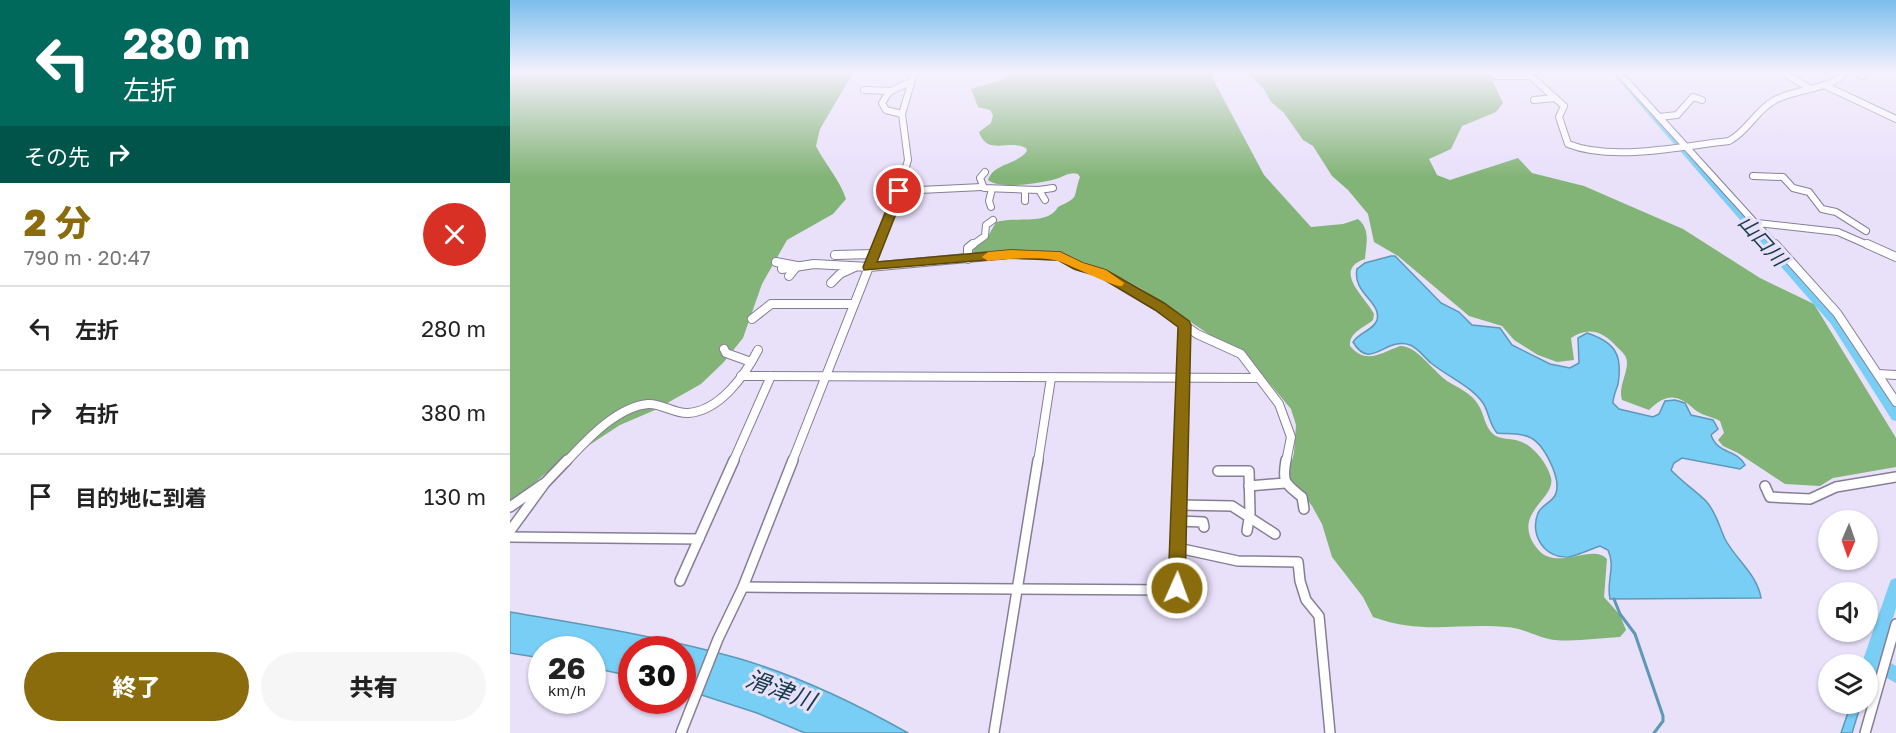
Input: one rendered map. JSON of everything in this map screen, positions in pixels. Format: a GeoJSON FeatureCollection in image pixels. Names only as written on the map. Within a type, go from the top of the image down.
{"type":"FeatureCollection","features":[{"type":"Feature","properties":{"kind":"street"},"geometry":{"type":"LineString","coordinates":[[883,107],[902,114]]}},
{"type":"Feature","properties":{"kind":"street"},"geometry":{"type":"LineString","coordinates":[[681,733],[717,643],[743,587],[899,191],[908,160],[902,114],[904,107]]}},
{"type":"Feature","properties":{"kind":"street"},"geometry":{"type":"LineString","coordinates":[[1563,107],[1559,117],[1567,142],[1571,147],[1606,152],[1730,141],[1742,134],[1758,111],[1764,107]]}},
{"type":"Feature","properties":{"kind":"street"},"geometry":{"type":"LineString","coordinates":[[1650,107],[1681,145],[1757,223],[1837,313],[1896,402]]}},
{"type":"Feature","properties":{"kind":"street"},"geometry":{"type":"LineString","coordinates":[[1659,117],[1677,115],[1684,107]]}},
{"type":"Feature","properties":{"kind":"street"},"geometry":{"type":"LineString","coordinates":[[1871,107],[1896,119]]}},
{"type":"Feature","properties":{"kind":"street"},"geometry":{"type":"LineString","coordinates":[[982,187],[980,177],[986,172]]}},
{"type":"Feature","properties":{"kind":"street"},"geometry":{"type":"LineString","coordinates":[[1753,176],[1783,177],[1793,188],[1809,192],[1822,209],[1836,212],[1866,231]]}},
{"type":"Feature","properties":{"kind":"street"},"geometry":{"type":"LineString","coordinates":[[899,191],[982,187],[1025,190],[1053,188]]}},
{"type":"Feature","properties":{"kind":"street"},"geometry":{"type":"LineString","coordinates":[[991,207],[989,201],[992,189]]}},
{"type":"Feature","properties":{"kind":"street"},"geometry":{"type":"LineString","coordinates":[[1025,190],[1025,201]]}},
{"type":"Feature","properties":{"kind":"street"},"geometry":{"type":"LineString","coordinates":[[1038,190],[1045,200]]}},
{"type":"Feature","properties":{"kind":"street"},"geometry":{"type":"LineString","coordinates":[[968,259],[968,248],[985,236],[986,225],[993,220]]}},
{"type":"Feature","properties":{"kind":"street"},"geometry":{"type":"LineString","coordinates":[[1757,223],[1838,232],[1896,257]]}},
{"type":"Feature","properties":{"kind":"street"},"geometry":{"type":"LineString","coordinates":[[835,255],[874,254]]}},
{"type":"Feature","properties":{"kind":"street"},"geometry":{"type":"LineString","coordinates":[[782,269],[813,264],[869,267],[1011,254],[1060,256],[1078,266],[1102,273],[1160,307],[1205,338],[1240,354],[1280,404],[1291,437],[1284,464],[1285,483]]}},
{"type":"Feature","properties":{"kind":"street"},"geometry":{"type":"LineString","coordinates":[[776,262],[797,266]]}},
{"type":"Feature","properties":{"kind":"street"},"geometry":{"type":"LineString","coordinates":[[789,276],[797,266]]}},
{"type":"Feature","properties":{"kind":"street"},"geometry":{"type":"LineString","coordinates":[[831,283],[840,274],[857,266]]}},
{"type":"Feature","properties":{"kind":"street"},"geometry":{"type":"LineString","coordinates":[[753,319],[771,304],[854,304]]}},
{"type":"Feature","properties":{"kind":"street"},"geometry":{"type":"LineString","coordinates":[[743,587],[1173,590],[1177,588],[1184,325]]}},
{"type":"Feature","properties":{"kind":"street"},"geometry":{"type":"LineString","coordinates":[[724,349],[726,353],[751,362]]}},
{"type":"Feature","properties":{"kind":"street"},"geometry":{"type":"LineString","coordinates":[[510,531],[544,483],[588,439],[617,415],[648,404],[678,412],[697,411],[715,403],[741,376],[758,350]]}},
{"type":"Feature","properties":{"kind":"street"},"geometry":{"type":"LineString","coordinates":[[1878,374],[1896,375]]}},
{"type":"Feature","properties":{"kind":"street"},"geometry":{"type":"LineString","coordinates":[[741,376],[1259,378]]}},
{"type":"Feature","properties":{"kind":"street"},"geometry":{"type":"LineString","coordinates":[[680,581],[771,376]]}},
{"type":"Feature","properties":{"kind":"street"},"geometry":{"type":"LineString","coordinates":[[994,733],[1052,378]]}},
{"type":"Feature","properties":{"kind":"street"},"geometry":{"type":"LineString","coordinates":[[1218,471],[1250,471],[1247,531]]}},
{"type":"Feature","properties":{"kind":"street"},"geometry":{"type":"LineString","coordinates":[[1765,486],[1770,497],[1802,500],[1810,499],[1836,487],[1896,477]]}},
{"type":"Feature","properties":{"kind":"street"},"geometry":{"type":"LineString","coordinates":[[510,507],[532,489],[544,483]]}},
{"type":"Feature","properties":{"kind":"street"},"geometry":{"type":"LineString","coordinates":[[1249,486],[1285,483],[1302,497],[1304,509]]}},
{"type":"Feature","properties":{"kind":"street"},"geometry":{"type":"LineString","coordinates":[[1179,505],[1232,506],[1275,534]]}},
{"type":"Feature","properties":{"kind":"street"},"geometry":{"type":"LineString","coordinates":[[1179,521],[1203,522],[1204,527]]}},
{"type":"Feature","properties":{"kind":"street"},"geometry":{"type":"LineString","coordinates":[[510,537],[699,539]]}},
{"type":"Feature","properties":{"kind":"street"},"geometry":{"type":"LineString","coordinates":[[1178,549],[1238,561],[1298,562],[1300,581],[1306,600],[1319,616],[1330,733]]}},
{"type":"Feature","properties":{"kind":"street"},"geometry":{"type":"LineString","coordinates":[[1865,733],[1896,624]]}},
{"type":"Feature","properties":{"kind":"green space"},"geometry":{"type":"Polygon","coordinates":[[[510,107],[833,107],[820,129],[816,146],[846,199],[833,214],[787,240],[762,284],[743,338],[723,363],[701,384],[655,410],[620,425],[545,474],[510,503],[510,107]]]}},
{"type":"Feature","properties":{"kind":"green space"},"geometry":{"type":"Polygon","coordinates":[[[979,107],[1228,107],[1264,175],[1311,227],[1343,224],[1358,219],[1365,228],[1367,238],[1365,259],[1355,264],[1351,270],[1351,277],[1374,314],[1373,320],[1354,334],[1350,346],[1356,352],[1368,356],[1400,346],[1413,350],[1447,381],[1473,398],[1493,434],[1524,443],[1539,456],[1547,467],[1551,486],[1531,516],[1528,525],[1536,547],[1544,555],[1553,558],[1592,554],[1607,559],[1604,597],[1620,615],[1626,630],[1620,637],[1555,640],[1513,628],[1408,626],[1373,617],[1363,597],[1332,557],[1322,524],[1312,506],[1288,476],[1294,453],[1296,425],[1291,409],[1244,353],[1213,337],[1140,288],[1112,273],[1053,252],[978,255],[973,252],[974,248],[986,240],[996,222],[1038,219],[1053,213],[1073,198],[1080,177],[1078,174],[1070,174],[1044,182],[1022,185],[1002,185],[988,180],[995,170],[1018,159],[1027,151],[1026,148],[1019,146],[993,145],[983,139],[979,132],[991,123],[993,115],[990,110],[979,107]]]}},
{"type":"Feature","properties":{"kind":"green space"},"geometry":{"type":"Polygon","coordinates":[[[1277,107],[1500,107],[1496,112],[1462,126],[1451,149],[1429,159],[1437,175],[1450,180],[1518,158],[1532,173],[1584,186],[1683,229],[1760,278],[1814,304],[1896,438],[1896,467],[1833,478],[1820,486],[1785,484],[1738,453],[1723,446],[1718,440],[1724,433],[1720,421],[1700,413],[1683,400],[1666,398],[1649,410],[1622,400],[1621,390],[1627,368],[1626,358],[1612,342],[1601,334],[1584,332],[1571,338],[1574,360],[1557,362],[1538,355],[1514,340],[1502,326],[1469,316],[1398,256],[1374,242],[1368,214],[1348,190],[1332,176],[1313,146],[1303,140],[1277,107]]]}},
{"type":"Feature","properties":{"kind":"water"},"geometry":{"type":"Polygon","coordinates":[[[1395,256],[1441,303],[1459,312],[1472,325],[1500,328],[1512,345],[1550,364],[1570,368],[1579,363],[1578,338],[1587,333],[1610,345],[1618,357],[1618,384],[1613,403],[1619,409],[1653,417],[1659,414],[1665,401],[1675,400],[1685,403],[1691,415],[1713,420],[1718,429],[1711,435],[1714,441],[1718,446],[1737,456],[1745,465],[1740,469],[1682,458],[1674,463],[1671,470],[1709,505],[1725,539],[1751,574],[1761,598],[1610,599],[1611,563],[1608,550],[1600,546],[1569,557],[1560,557],[1546,550],[1538,537],[1536,521],[1540,510],[1555,496],[1557,487],[1554,470],[1540,446],[1526,436],[1497,433],[1478,397],[1431,363],[1413,346],[1393,345],[1372,354],[1366,354],[1353,342],[1377,320],[1375,308],[1359,285],[1357,269],[1365,263],[1395,256]]]}},
{"type":"Feature","properties":{"kind":"water"},"geometry":{"type":"Polygon","coordinates":[[[510,612],[643,636],[618,636],[618,673],[606,671],[606,636],[528,636],[528,656],[510,653],[510,612]]]}},
{"type":"Feature","properties":{"kind":"water","name":"滑津川"},"geometry":{"type":"Polygon","coordinates":[[[696,648],[737,658],[781,673],[825,691],[908,733],[805,733],[757,713],[696,693],[696,648]]]}},
{"type":"Feature","properties":{"kind":"water"},"geometry":{"type":"Polygon","coordinates":[[[1848,714],[1858,714],[1852,733],[1841,733],[1848,714]]]}},
{"type":"Feature","properties":{"kind":"waterway","name":"山口川"},"geometry":{"type":"LineString","coordinates":[[1646,107],[1835,321],[1896,416]]}},
{"type":"Feature","properties":{"kind":"waterway","name":"山口川"},"geometry":{"type":"LineString","coordinates":[[1874,654],[1896,585]]}},
{"type":"Feature","properties":{"kind":"waterway"},"geometry":{"type":"LineString","coordinates":[[1614,599],[1620,614],[1635,634],[1663,716],[1663,721],[1654,733]]}},
{"type":"Feature","properties":{"kind":"waterway"},"geometry":{"type":"LineString","coordinates":[[1878,664],[1896,675]]}},
{"type":"Feature","properties":{"kind":"slow traffic"},"geometry":{"type":"LineString","coordinates":[[988,257],[1011,254],[1037,257],[1060,256],[1078,266],[1102,273],[1118,283]]}},
{"type":"Feature","properties":{"kind":"route"},"geometry":{"type":"LineString","coordinates":[[899,191],[869,267],[1011,254],[1037,257],[1060,256],[1078,266],[1102,273],[1160,307],[1184,325],[1177,588]]}}]}
